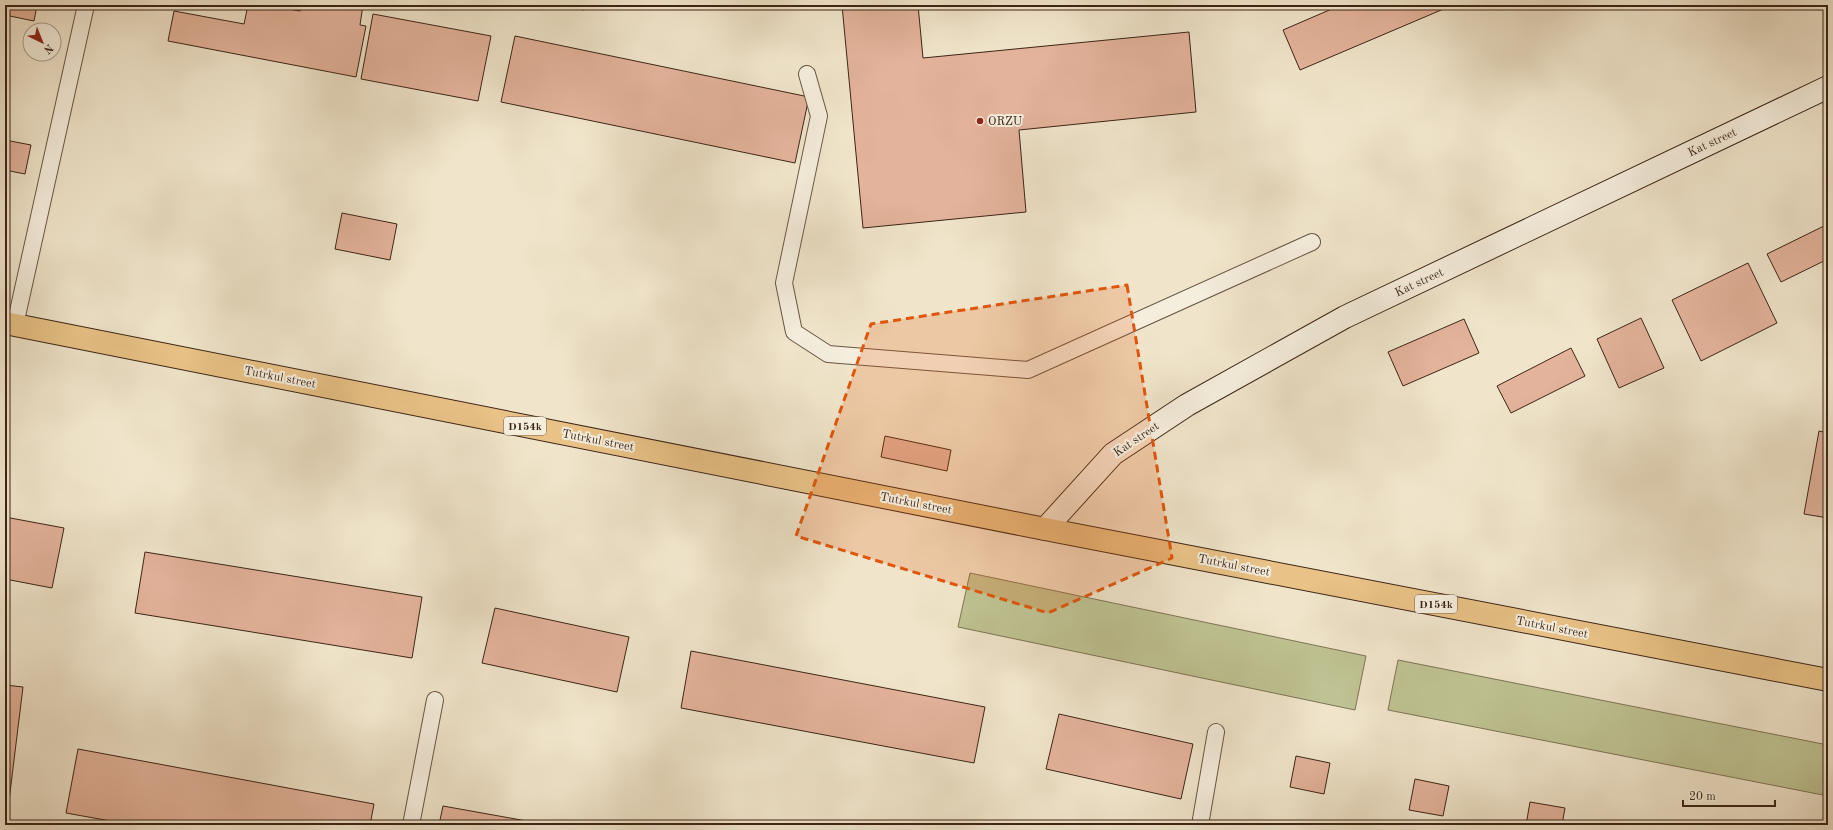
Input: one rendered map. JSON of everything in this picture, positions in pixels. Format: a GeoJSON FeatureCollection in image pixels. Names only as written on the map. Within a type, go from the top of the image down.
{"type":"FeatureCollection","features":[{"type":"Feature","properties":{"kind":"main road","name":"Tutrkul street"},"geometry":{"type":"LineString","coordinates":[[10,324],[1045,529],[1828,680]]}},
{"type":"Feature","properties":{"kind":"street","name":"Kat street"},"geometry":{"type":"LineString","coordinates":[[1045,529],[1113,454],[1187,405],[1344,317],[1828,87]]}},
{"type":"Feature","properties":{"kind":"lane"},"geometry":{"type":"LineString","coordinates":[[10,324],[86,5]]}},
{"type":"Feature","properties":{"kind":"lane"},"geometry":{"type":"LineString","coordinates":[[807,74],[819,116],[784,283],[794,332],[828,354],[1028,370],[1312,242]]}},
{"type":"Feature","properties":{"kind":"lane"},"geometry":{"type":"LineString","coordinates":[[410,825],[435,700]]}},
{"type":"Feature","properties":{"kind":"lane"},"geometry":{"type":"LineString","coordinates":[[1200,825],[1216,732]]}},
{"type":"Feature","properties":{"kind":"highlighted area"},"geometry":{"type":"Polygon","coordinates":[[[1127,285],[1172,558],[1048,613],[796,536],[871,324],[1127,285]]]}},
{"type":"Feature","properties":{"kind":"green space"},"geometry":{"type":"Polygon","coordinates":[[[970,573],[1366,656],[1355,710],[958,627],[970,573]]]}},
{"type":"Feature","properties":{"kind":"green space"},"geometry":{"type":"Polygon","coordinates":[[[1398,660],[1828,745],[1828,796],[1388,710],[1398,660]]]}},
{"type":"Feature","properties":{"kind":"building"},"geometry":{"type":"Polygon","coordinates":[[[5,5],[37,5],[34,21],[5,15],[5,5]]]}},
{"type":"Feature","properties":{"kind":"building"},"geometry":{"type":"Polygon","coordinates":[[[248,5],[267,5],[300,11],[301,5],[363,5],[360,25],[366,26],[356,77],[168,41],[174,11],[244,24],[248,5]]]}},
{"type":"Feature","properties":{"kind":"building"},"geometry":{"type":"Polygon","coordinates":[[[562,5],[585,5],[584,10],[562,5]]]}},
{"type":"Feature","properties":{"kind":"building","name":"ORZU"},"geometry":{"type":"Polygon","coordinates":[[[842,5],[918,5],[923,58],[1189,32],[1196,112],[1019,130],[1026,212],[863,228],[842,5]]]}},
{"type":"Feature","properties":{"kind":"building"},"geometry":{"type":"Polygon","coordinates":[[[1341,5],[1453,5],[1300,70],[1283,30],[1341,5]]]}},
{"type":"Feature","properties":{"kind":"building"},"geometry":{"type":"Polygon","coordinates":[[[373,14],[491,36],[478,101],[361,79],[373,14]]]}},
{"type":"Feature","properties":{"kind":"building"},"geometry":{"type":"Polygon","coordinates":[[[515,36],[809,97],[795,163],[501,102],[515,36]]]}},
{"type":"Feature","properties":{"kind":"building"},"geometry":{"type":"Polygon","coordinates":[[[5,140],[31,145],[25,174],[5,170],[5,140]]]}},
{"type":"Feature","properties":{"kind":"building"},"geometry":{"type":"Polygon","coordinates":[[[342,213],[397,224],[390,260],[335,249],[342,213]]]}},
{"type":"Feature","properties":{"kind":"building"},"geometry":{"type":"Polygon","coordinates":[[[1828,224],[1828,259],[1781,282],[1767,254],[1828,224]]]}},
{"type":"Feature","properties":{"kind":"building"},"geometry":{"type":"Polygon","coordinates":[[[1748,263],[1777,323],[1701,361],[1672,300],[1748,263]]]}},
{"type":"Feature","properties":{"kind":"building"},"geometry":{"type":"Polygon","coordinates":[[[1641,318],[1664,368],[1619,388],[1597,339],[1641,318]]]}},
{"type":"Feature","properties":{"kind":"building"},"geometry":{"type":"Polygon","coordinates":[[[1464,319],[1479,353],[1403,386],[1388,352],[1464,319]]]}},
{"type":"Feature","properties":{"kind":"building"},"geometry":{"type":"Polygon","coordinates":[[[1571,348],[1585,376],[1511,413],[1497,386],[1571,348]]]}},
{"type":"Feature","properties":{"kind":"building"},"geometry":{"type":"Polygon","coordinates":[[[1819,431],[1828,433],[1828,518],[1804,514],[1819,431]]]}},
{"type":"Feature","properties":{"kind":"building"},"geometry":{"type":"Polygon","coordinates":[[[885,436],[951,450],[947,471],[881,457],[885,436]]]}},
{"type":"Feature","properties":{"kind":"building"},"geometry":{"type":"Polygon","coordinates":[[[5,517],[64,528],[52,588],[5,579],[5,517]]]}},
{"type":"Feature","properties":{"kind":"building"},"geometry":{"type":"Polygon","coordinates":[[[145,552],[422,597],[412,658],[135,613],[145,552]]]}},
{"type":"Feature","properties":{"kind":"building"},"geometry":{"type":"Polygon","coordinates":[[[495,608],[629,637],[617,692],[482,663],[495,608]]]}},
{"type":"Feature","properties":{"kind":"building"},"geometry":{"type":"Polygon","coordinates":[[[691,651],[985,707],[974,763],[681,708],[691,651]]]}},
{"type":"Feature","properties":{"kind":"building"},"geometry":{"type":"Polygon","coordinates":[[[5,685],[23,687],[7,817],[5,816],[5,685]]]}},
{"type":"Feature","properties":{"kind":"building"},"geometry":{"type":"Polygon","coordinates":[[[1059,714],[1193,744],[1181,799],[1046,769],[1059,714]]]}},
{"type":"Feature","properties":{"kind":"building"},"geometry":{"type":"Polygon","coordinates":[[[78,749],[374,804],[370,825],[133,825],[66,813],[78,749]]]}},
{"type":"Feature","properties":{"kind":"building"},"geometry":{"type":"Polygon","coordinates":[[[1296,756],[1330,763],[1324,794],[1290,787],[1296,756]]]}},
{"type":"Feature","properties":{"kind":"building"},"geometry":{"type":"Polygon","coordinates":[[[1415,779],[1449,786],[1443,816],[1409,810],[1415,779]]]}},
{"type":"Feature","properties":{"kind":"building"},"geometry":{"type":"Polygon","coordinates":[[[1530,802],[1565,808],[1562,825],[1526,825],[1530,802]]]}},
{"type":"Feature","properties":{"kind":"building"},"geometry":{"type":"Polygon","coordinates":[[[443,806],[549,825],[439,825],[443,806]]]}},
{"type":"Feature","properties":{"kind":"place","name":"ORZU"},"geometry":{"type":"Point","coordinates":[980,121]}}]}
